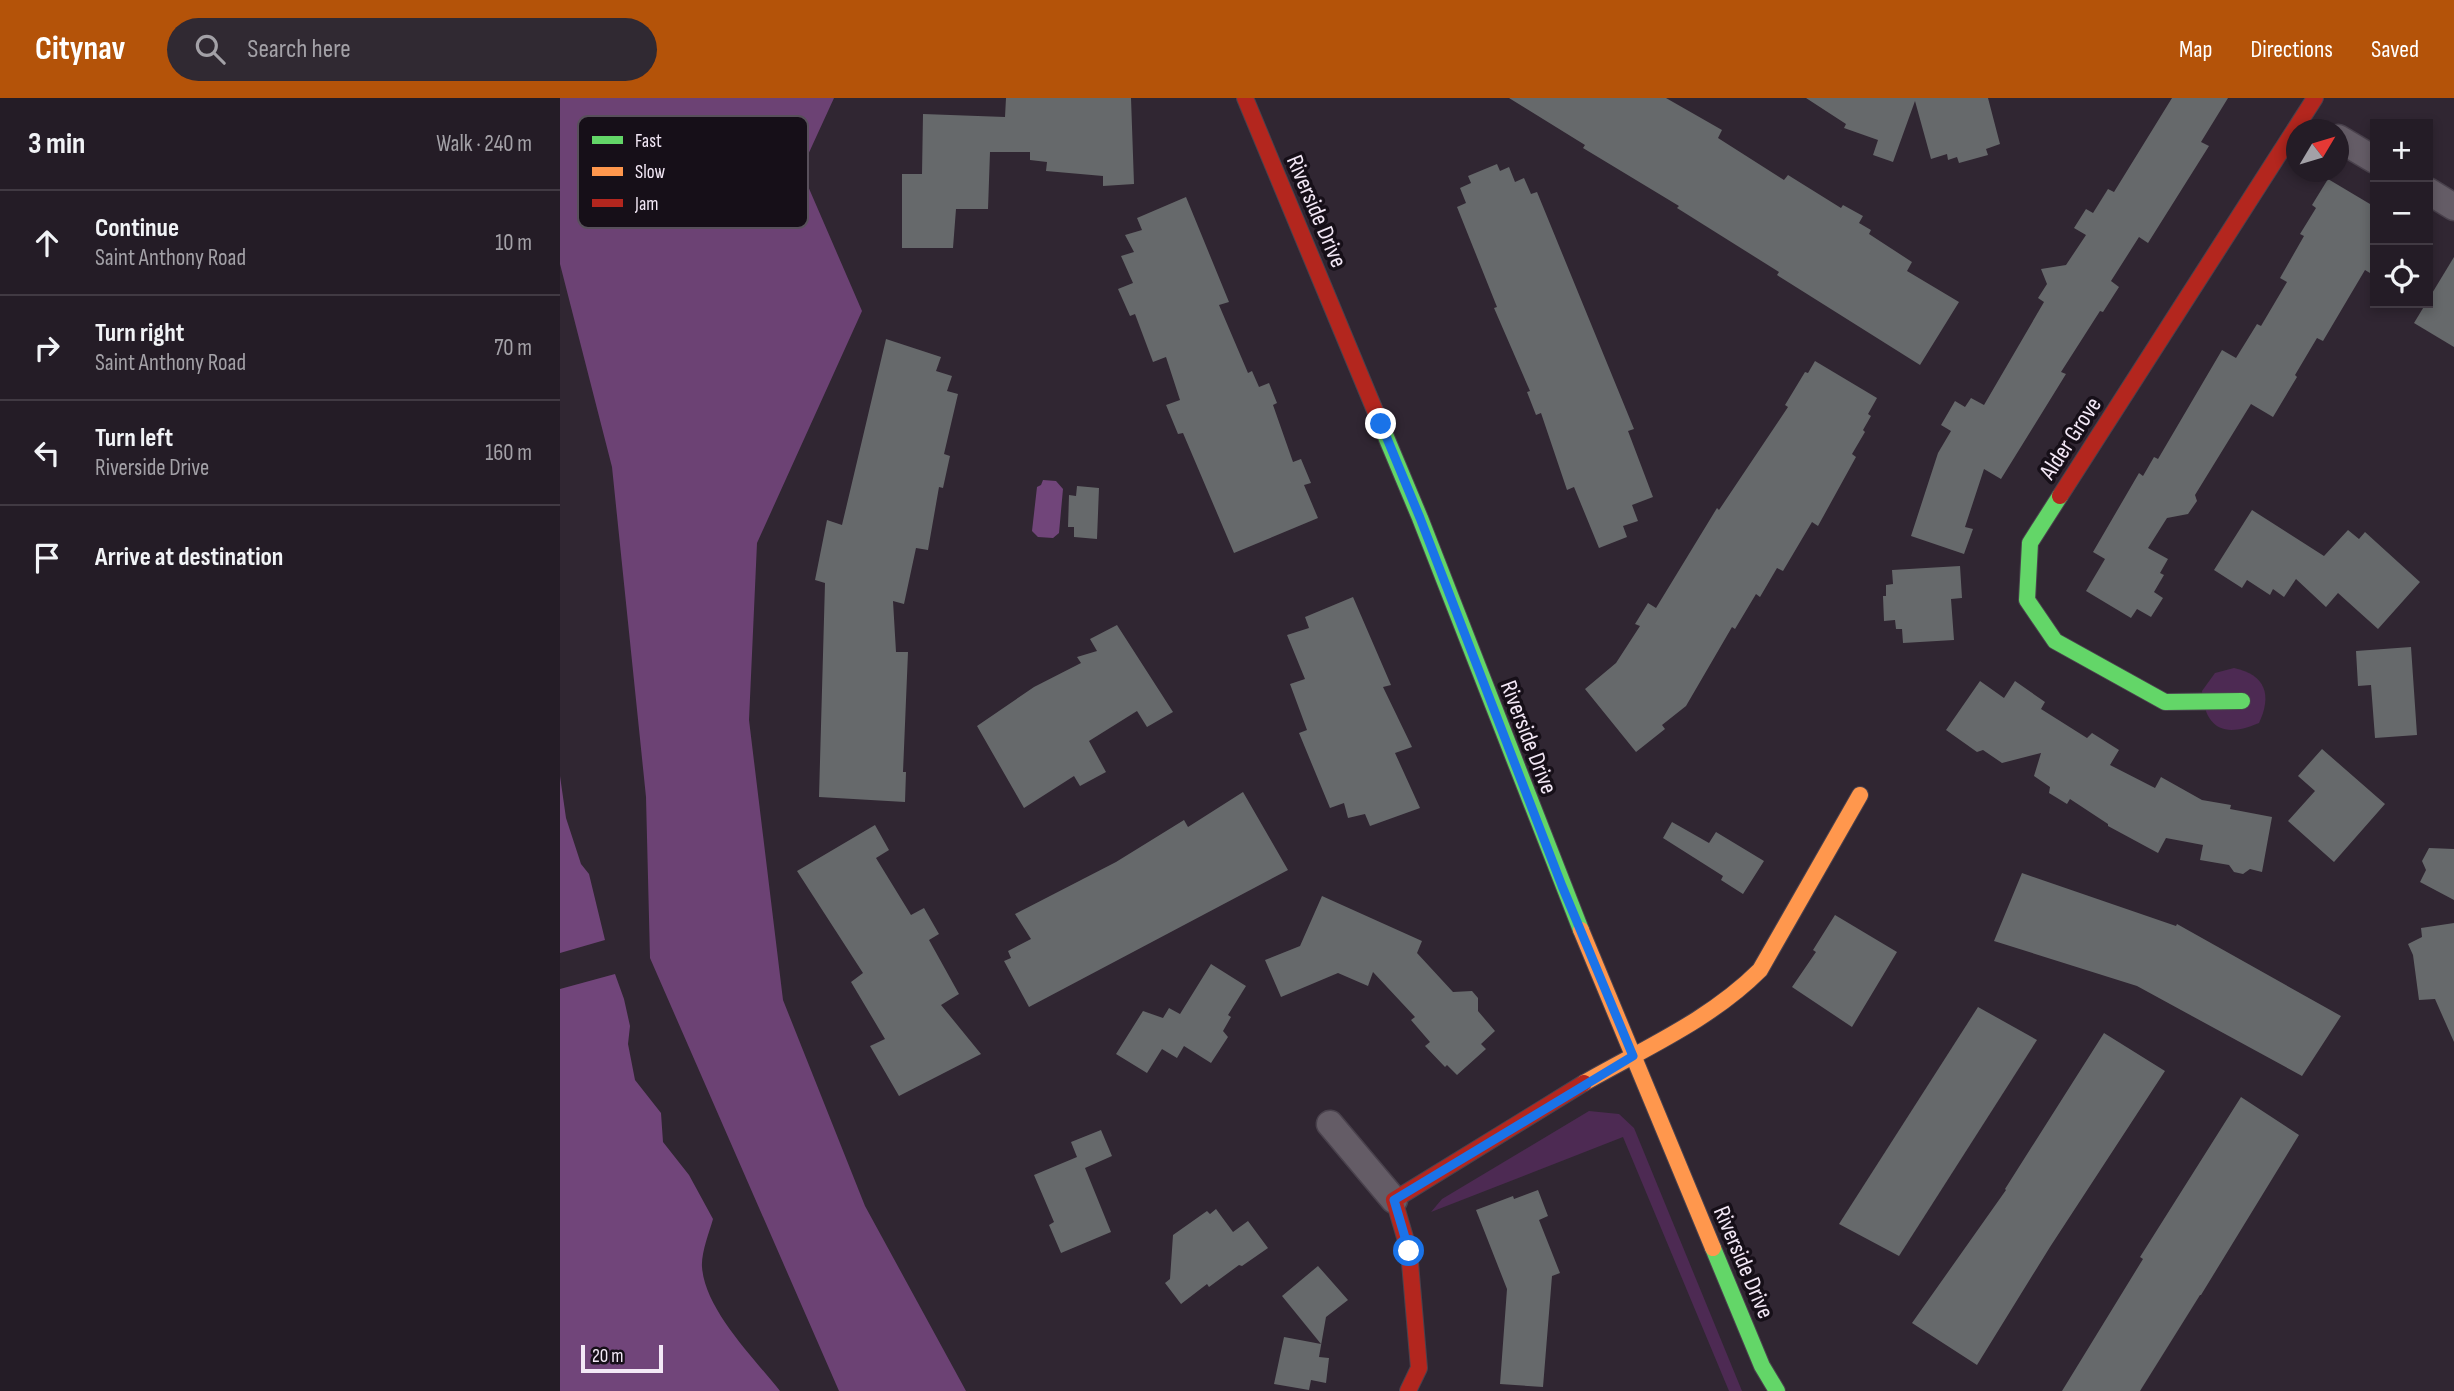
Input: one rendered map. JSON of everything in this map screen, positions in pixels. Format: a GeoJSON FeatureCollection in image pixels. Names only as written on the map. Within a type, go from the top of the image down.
{"type":"FeatureCollection","features":[{"type":"Feature","properties":{"kind":"street","name":"Riverside Drive"},"geometry":{"type":"LineString","coordinates":[[1245,98],[1420,518],[1562,886],[1762,1366],[1777,1391]]}},
{"type":"Feature","properties":{"kind":"street","name":"Alder Grove"},"geometry":{"type":"LineString","coordinates":[[2242,701],[2165,702],[2055,641],[2027,600],[2030,543],[2314,115]]}},
{"type":"Feature","properties":{"kind":"street"},"geometry":{"type":"LineString","coordinates":[[2349,144],[2370,157]]}},
{"type":"Feature","properties":{"kind":"street"},"geometry":{"type":"LineString","coordinates":[[2433,194],[2454,207]]}},
{"type":"Feature","properties":{"kind":"street"},"geometry":{"type":"LineString","coordinates":[[1394,1200],[1633,1056],[1656,1045],[1744,988],[1760,970],[1860,795]]}},
{"type":"Feature","properties":{"kind":"street"},"geometry":{"type":"LineString","coordinates":[[1330,1124],[1394,1200],[1409,1251],[1419,1368],[1408,1391]]}},
{"type":"Feature","properties":{"kind":"shaded area"},"geometry":{"type":"Polygon","coordinates":[[[560,98],[834,98],[808,155],[808,116],[578,116],[578,228],[808,228],[808,186],[862,311],[757,543],[749,720],[783,1000],[865,1206],[966,1391],[839,1391],[650,958],[646,797],[612,467],[560,264],[560,98]]]}},
{"type":"Feature","properties":{"kind":"shaded area"},"geometry":{"type":"Polygon","coordinates":[[[1043,480],[1056,481],[1063,489],[1059,533],[1053,538],[1038,537],[1032,531],[1037,487],[1043,480]]]}},
{"type":"Feature","properties":{"kind":"shaded area"},"geometry":{"type":"Polygon","coordinates":[[[2234,668],[2245,671],[2259,681],[2265,695],[2259,723],[2236,730],[2218,727],[2212,722],[2207,714],[2202,691],[2215,673],[2234,668]]]}},
{"type":"Feature","properties":{"kind":"shaded area"},"geometry":{"type":"Polygon","coordinates":[[[560,776],[566,818],[581,864],[589,874],[605,940],[560,953],[560,776]]]}},
{"type":"Feature","properties":{"kind":"shaded area"},"geometry":{"type":"Polygon","coordinates":[[[615,974],[630,1026],[628,1044],[635,1080],[661,1113],[663,1142],[689,1175],[713,1219],[703,1256],[705,1283],[732,1333],[780,1391],[560,1391],[560,989],[615,974]]]}},
{"type":"Feature","properties":{"kind":"shaded area"},"geometry":{"type":"Polygon","coordinates":[[[1589,1111],[1619,1114],[1634,1128],[1742,1391],[1729,1391],[1623,1137],[1431,1212],[1442,1199],[1589,1111]]]}},
{"type":"Feature","properties":{"kind":"building"},"geometry":{"type":"Polygon","coordinates":[[[1006,98],[1131,98],[1134,184],[1103,186],[1103,176],[1046,171],[1047,162],[1030,160],[1030,152],[990,152],[988,209],[956,209],[953,248],[902,248],[902,174],[922,174],[923,114],[1005,117],[1006,98]]]}},
{"type":"Feature","properties":{"kind":"building"},"geometry":{"type":"Polygon","coordinates":[[[1509,98],[1666,98],[1722,130],[1718,138],[1784,180],[1788,175],[1841,208],[1843,205],[1863,216],[1859,223],[1871,230],[1869,234],[1912,262],[1907,271],[1959,302],[1920,365],[1777,275],[1779,272],[1509,98]]]}},
{"type":"Feature","properties":{"kind":"building"},"geometry":{"type":"Polygon","coordinates":[[[1806,98],[1988,98],[2000,144],[1986,149],[1988,155],[1959,163],[1957,157],[1948,160],[1947,154],[1931,159],[1915,101],[1893,162],[1873,155],[1878,140],[1844,128],[1846,124],[1806,98]]]}},
{"type":"Feature","properties":{"kind":"building"},"geometry":{"type":"Polygon","coordinates":[[[2172,98],[2228,98],[2201,142],[2209,146],[2148,243],[2139,237],[2111,281],[2119,287],[2103,312],[2100,311],[2061,372],[2066,374],[2001,479],[1984,469],[1965,527],[1973,529],[1964,554],[1911,536],[1938,453],[1951,431],[1941,425],[1955,401],[1965,407],[1971,398],[1984,405],[2044,302],[2038,298],[2047,284],[2041,269],[2066,265],[2086,235],[2074,228],[2086,209],[2093,213],[2108,189],[2114,192],[2172,98]]]}},
{"type":"Feature","properties":{"kind":"building"},"geometry":{"type":"Polygon","coordinates":[[[1497,164],[1500,171],[1509,167],[1515,182],[1524,178],[1531,194],[1537,192],[1634,429],[1628,431],[1653,497],[1632,505],[1638,521],[1623,526],[1627,537],[1599,548],[1574,487],[1567,490],[1541,413],[1536,415],[1527,392],[1530,391],[1494,308],[1497,307],[1457,207],[1466,203],[1460,188],[1471,183],[1468,176],[1497,164]]]}},
{"type":"Feature","properties":{"kind":"building"},"geometry":{"type":"Polygon","coordinates":[[[2326,182],[2333,182],[2370,204],[2370,273],[2365,270],[2323,341],[2317,338],[2273,417],[2251,404],[2195,495],[2197,501],[2188,514],[2167,518],[2148,548],[2168,559],[2160,573],[2164,575],[2154,592],[2163,598],[2151,617],[2137,609],[2131,618],[2086,591],[2105,559],[2093,552],[2139,473],[2143,476],[2154,457],[2158,459],[2222,350],[2236,358],[2257,324],[2261,326],[2287,282],[2280,278],[2304,236],[2300,234],[2316,208],[2312,205],[2326,182]]]}},
{"type":"Feature","properties":{"kind":"building"},"geometry":{"type":"Polygon","coordinates":[[[1186,197],[1229,302],[1219,305],[1248,373],[1252,371],[1259,387],[1269,383],[1277,403],[1273,405],[1293,462],[1301,459],[1311,483],[1304,485],[1318,518],[1234,553],[1183,433],[1178,434],[1166,405],[1180,400],[1166,357],[1153,362],[1135,314],[1130,316],[1118,289],[1133,283],[1121,256],[1134,252],[1125,235],[1142,230],[1137,218],[1186,197]]]}},
{"type":"Feature","properties":{"kind":"building"},"geometry":{"type":"Polygon","coordinates":[[[2454,257],[2454,347],[2414,323],[2423,308],[2433,308],[2433,292],[2454,257]]]}},
{"type":"Feature","properties":{"kind":"building"},"geometry":{"type":"Polygon","coordinates":[[[886,339],[941,357],[936,371],[952,376],[947,391],[958,394],[944,454],[950,456],[943,488],[939,487],[928,550],[916,548],[904,604],[893,601],[896,652],[908,652],[903,772],[906,772],[905,802],[819,797],[825,583],[815,580],[827,520],[842,525],[886,339]]]}},
{"type":"Feature","properties":{"kind":"building"},"geometry":{"type":"Polygon","coordinates":[[[1815,361],[1877,398],[1868,414],[1871,416],[1863,430],[1865,432],[1852,454],[1856,457],[1818,526],[1812,522],[1783,571],[1777,568],[1760,597],[1756,594],[1735,629],[1732,627],[1686,706],[1662,725],[1665,729],[1636,752],[1585,689],[1616,663],[1640,626],[1635,624],[1648,603],[1656,608],[1717,508],[1719,510],[1788,407],[1785,405],[1815,361]]]}},
{"type":"Feature","properties":{"kind":"building"},"geometry":{"type":"Polygon","coordinates":[[[1077,486],[1099,488],[1097,539],[1074,537],[1074,527],[1068,527],[1069,495],[1076,496],[1077,486]]]}},
{"type":"Feature","properties":{"kind":"building"},"geometry":{"type":"Polygon","coordinates":[[[2252,510],[2324,556],[2348,530],[2359,539],[2365,532],[2420,582],[2378,629],[2338,593],[2326,607],[2296,579],[2284,597],[2273,589],[2270,595],[2247,580],[2242,588],[2214,570],[2252,510]]]}},
{"type":"Feature","properties":{"kind":"building"},"geometry":{"type":"Polygon","coordinates":[[[1960,566],[1962,598],[1951,599],[1954,640],[1903,643],[1902,629],[1896,629],[1895,620],[1884,621],[1883,596],[1886,596],[1886,585],[1893,584],[1892,570],[1960,566]]]}},
{"type":"Feature","properties":{"kind":"building"},"geometry":{"type":"Polygon","coordinates":[[[1353,597],[1391,685],[1383,687],[1412,747],[1395,753],[1420,808],[1370,826],[1365,814],[1348,818],[1344,803],[1330,808],[1299,733],[1307,730],[1290,684],[1305,679],[1287,635],[1309,628],[1305,617],[1353,597]]]}},
{"type":"Feature","properties":{"kind":"building"},"geometry":{"type":"Polygon","coordinates":[[[1117,625],[1173,712],[1147,727],[1137,711],[1089,741],[1106,772],[1080,786],[1074,776],[1024,808],[977,726],[1034,687],[1081,663],[1077,657],[1097,651],[1090,639],[1117,625]]]}},
{"type":"Feature","properties":{"kind":"building"},"geometry":{"type":"Polygon","coordinates":[[[2411,647],[2417,735],[2375,738],[2371,685],[2358,686],[2356,651],[2411,647]]]}},
{"type":"Feature","properties":{"kind":"building"},"geometry":{"type":"Polygon","coordinates":[[[1980,681],[2004,698],[2015,681],[2045,702],[2041,709],[2087,738],[2092,733],[2119,750],[2110,765],[2155,788],[2161,777],[2202,800],[2231,805],[2230,809],[2272,817],[2262,872],[2250,869],[2243,874],[2234,872],[2229,865],[2200,860],[2203,845],[2166,838],[2158,853],[2108,826],[2070,799],[2067,804],[2049,793],[2050,787],[2034,776],[2041,753],[2002,763],[1983,750],[1977,752],[1946,730],[1980,681]]]}},
{"type":"Feature","properties":{"kind":"building"},"geometry":{"type":"Polygon","coordinates":[[[2322,749],[2385,804],[2334,862],[2288,821],[2315,791],[2298,776],[2322,749]]]}},
{"type":"Feature","properties":{"kind":"building"},"geometry":{"type":"Polygon","coordinates":[[[1243,792],[1288,870],[1029,1007],[1004,961],[1011,958],[1008,951],[1031,939],[1015,914],[1116,862],[1184,820],[1188,827],[1243,792]]]}},
{"type":"Feature","properties":{"kind":"building"},"geometry":{"type":"Polygon","coordinates":[[[1672,822],[1709,843],[1716,832],[1764,861],[1743,894],[1721,880],[1723,876],[1663,838],[1672,822]]]}},
{"type":"Feature","properties":{"kind":"building"},"geometry":{"type":"Polygon","coordinates":[[[875,825],[889,850],[876,858],[911,915],[924,908],[939,934],[929,940],[959,994],[941,1005],[981,1054],[899,1096],[870,1046],[885,1039],[851,982],[863,973],[797,871],[875,825]]]}},
{"type":"Feature","properties":{"kind":"building"},"geometry":{"type":"Polygon","coordinates":[[[2429,848],[2454,849],[2454,900],[2420,882],[2426,870],[2422,861],[2429,848]]]}},
{"type":"Feature","properties":{"kind":"building"},"geometry":{"type":"Polygon","coordinates":[[[2022,873],[2176,926],[2177,924],[2341,1016],[2302,1076],[2137,986],[1994,941],[2022,873]]]}},
{"type":"Feature","properties":{"kind":"building"},"geometry":{"type":"Polygon","coordinates":[[[1322,896],[1422,941],[1417,953],[1453,992],[1472,991],[1478,998],[1478,1011],[1495,1031],[1481,1044],[1486,1049],[1457,1075],[1447,1065],[1445,1067],[1425,1046],[1430,1042],[1411,1020],[1415,1017],[1373,972],[1368,986],[1338,973],[1281,997],[1265,960],[1300,946],[1322,896]]]}},
{"type":"Feature","properties":{"kind":"building"},"geometry":{"type":"Polygon","coordinates":[[[1835,915],[1897,952],[1852,1027],[1792,987],[1816,952],[1813,950],[1835,915]]]}},
{"type":"Feature","properties":{"kind":"building"},"geometry":{"type":"Polygon","coordinates":[[[2454,923],[2454,1042],[2435,999],[2419,1000],[2413,955],[2408,944],[2422,937],[2421,928],[2454,923]]]}},
{"type":"Feature","properties":{"kind":"building"},"geometry":{"type":"Polygon","coordinates":[[[1211,964],[1246,986],[1228,1015],[1231,1017],[1223,1031],[1228,1037],[1211,1063],[1184,1046],[1177,1058],[1162,1049],[1147,1073],[1116,1054],[1143,1011],[1163,1018],[1169,1008],[1180,1014],[1211,964]]]}},
{"type":"Feature","properties":{"kind":"building"},"geometry":{"type":"Polygon","coordinates":[[[1978,1007],[2037,1040],[1899,1256],[1839,1224],[1978,1007]]]}},
{"type":"Feature","properties":{"kind":"building"},"geometry":{"type":"Polygon","coordinates":[[[2104,1033],[2165,1071],[1977,1365],[1912,1323],[2006,1190],[2104,1033]]]}},
{"type":"Feature","properties":{"kind":"building"},"geometry":{"type":"Polygon","coordinates":[[[2241,1097],[2299,1135],[2140,1391],[2062,1391],[2143,1259],[2140,1257],[2241,1097]]]}},
{"type":"Feature","properties":{"kind":"building"},"geometry":{"type":"Polygon","coordinates":[[[1101,1130],[1112,1156],[1085,1168],[1111,1232],[1061,1253],[1049,1225],[1054,1222],[1034,1175],[1077,1157],[1071,1142],[1101,1130]]]}},
{"type":"Feature","properties":{"kind":"building"},"geometry":{"type":"Polygon","coordinates":[[[1538,1190],[1548,1216],[1539,1220],[1560,1273],[1552,1276],[1543,1387],[1500,1384],[1507,1289],[1476,1210],[1538,1190]]]}},
{"type":"Feature","properties":{"kind":"building"},"geometry":{"type":"Polygon","coordinates":[[[1216,1209],[1233,1232],[1248,1221],[1268,1248],[1209,1287],[1207,1284],[1181,1304],[1165,1283],[1170,1279],[1173,1235],[1207,1211],[1210,1214],[1216,1209]]]}},
{"type":"Feature","properties":{"kind":"building"},"geometry":{"type":"Polygon","coordinates":[[[1318,1266],[1348,1300],[1326,1317],[1319,1357],[1329,1358],[1326,1383],[1311,1380],[1309,1390],[1274,1384],[1284,1337],[1321,1344],[1282,1296],[1318,1266]]]}},
{"type":"Feature","properties":{"kind":"traffic: fast"},"geometry":{"type":"LineString","coordinates":[[1381,425],[1581,930]]}},
{"type":"Feature","properties":{"kind":"traffic: fast"},"geometry":{"type":"LineString","coordinates":[[2060,496],[2030,543],[2027,600],[2055,641],[2165,702],[2242,701]]}},
{"type":"Feature","properties":{"kind":"traffic: fast"},"geometry":{"type":"LineString","coordinates":[[1713,1248],[1762,1366],[1777,1391]]}},
{"type":"Feature","properties":{"kind":"traffic: slow"},"geometry":{"type":"LineString","coordinates":[[1584,1083],[1720,1004],[1760,970],[1860,795]]}},
{"type":"Feature","properties":{"kind":"traffic: slow"},"geometry":{"type":"LineString","coordinates":[[1581,930],[1713,1248]]}},
{"type":"Feature","properties":{"kind":"traffic: jam"},"geometry":{"type":"LineString","coordinates":[[1245,98],[1381,425]]}},
{"type":"Feature","properties":{"kind":"traffic: jam"},"geometry":{"type":"LineString","coordinates":[[2060,496],[2315,98]]}},
{"type":"Feature","properties":{"kind":"traffic: jam"},"geometry":{"type":"LineString","coordinates":[[1408,1391],[1419,1368],[1409,1251],[1394,1200],[1584,1083]]}},
{"type":"Feature","properties":{"kind":"route"},"geometry":{"type":"LineString","coordinates":[[1381,424],[1562,886],[1633,1056],[1394,1200],[1409,1251]]}}]}
